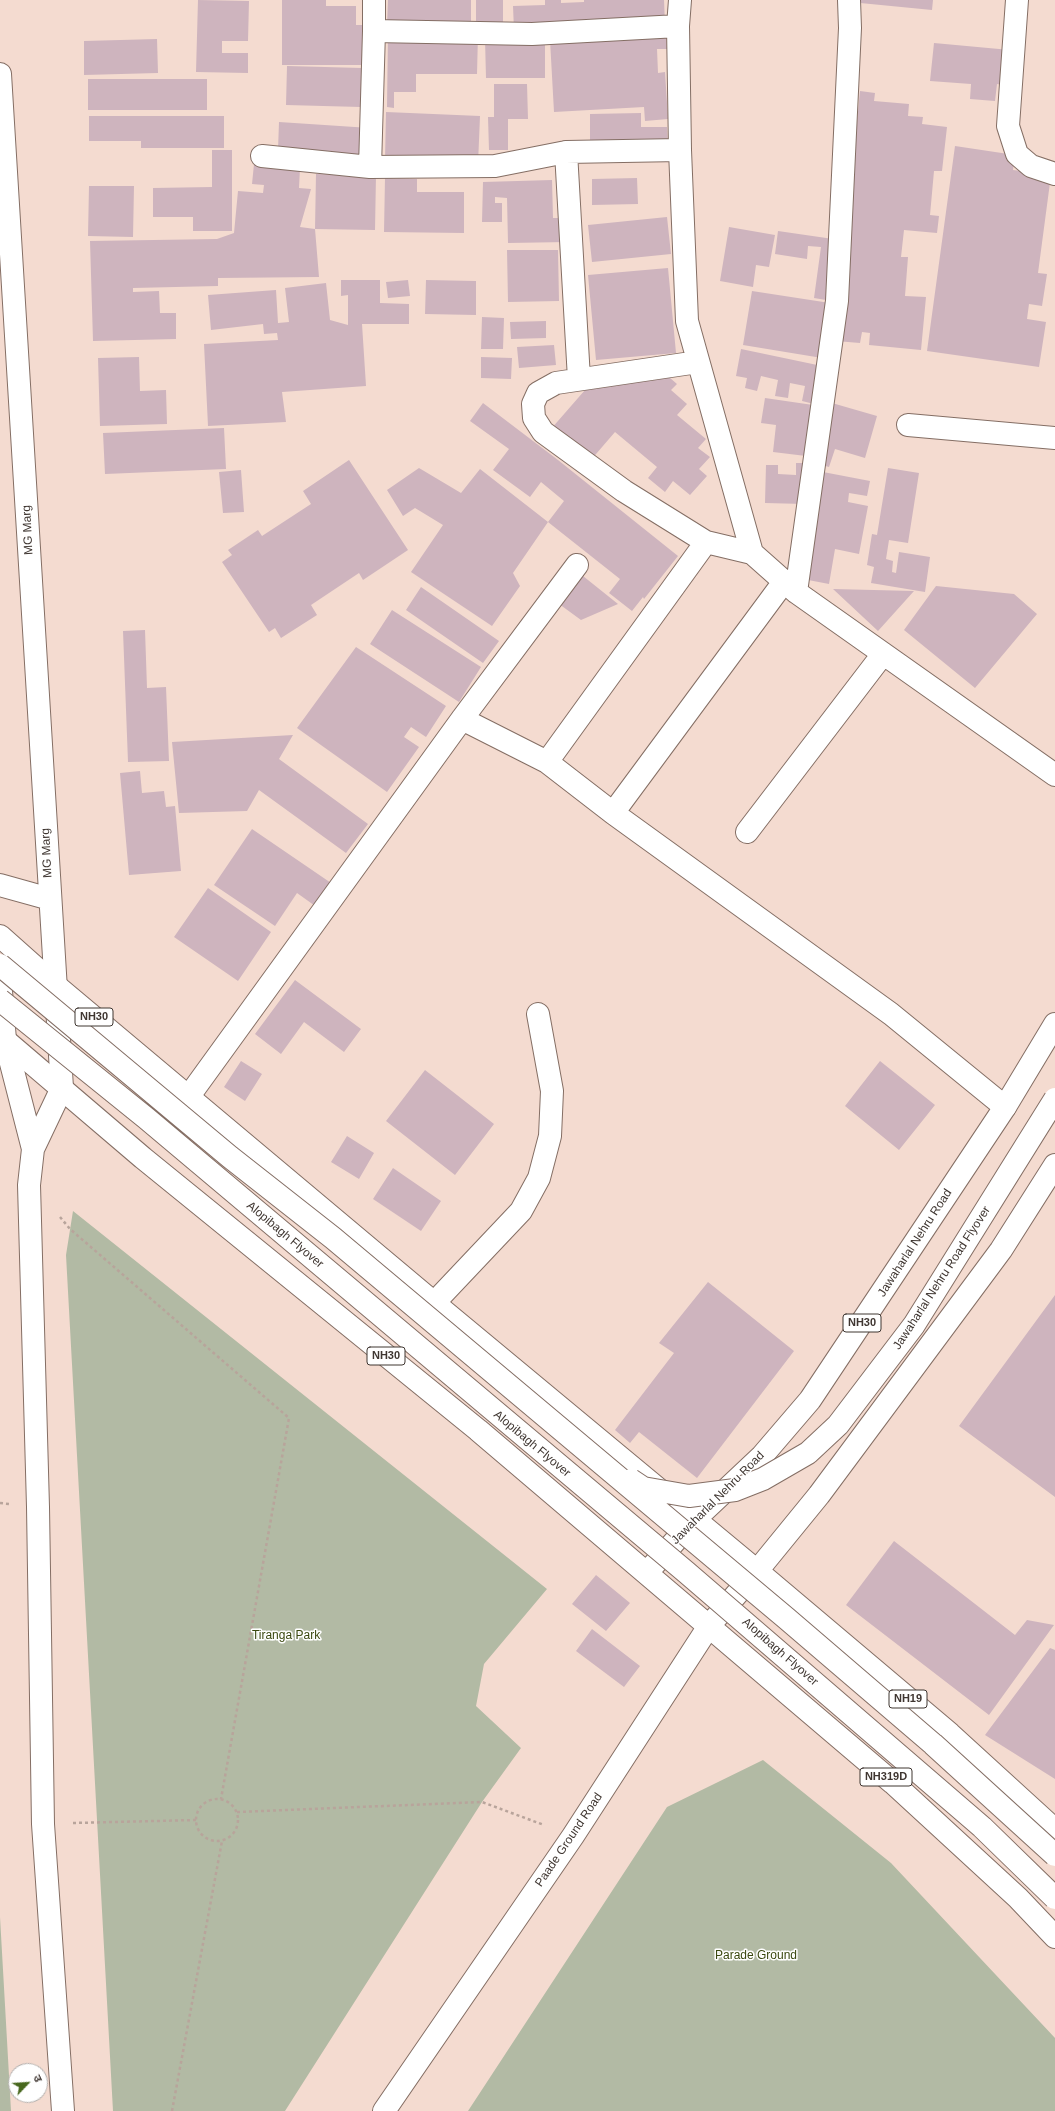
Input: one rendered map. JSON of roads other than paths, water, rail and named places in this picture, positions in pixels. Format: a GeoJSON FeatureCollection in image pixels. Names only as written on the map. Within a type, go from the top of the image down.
{"type":"FeatureCollection","features":[{"type":"Feature","properties":{"kind":"main road"},"geometry":{"type":"LineString","coordinates":[[370,166],[374,0]]}},
{"type":"Feature","properties":{"kind":"main road"},"geometry":{"type":"LineString","coordinates":[[680,0],[678,26],[680,150],[687,321],[752,553]]}},
{"type":"Feature","properties":{"kind":"main road"},"geometry":{"type":"LineString","coordinates":[[613,813],[790,587],[837,301],[850,28],[849,0]]}},
{"type":"Feature","properties":{"kind":"main road"},"geometry":{"type":"LineString","coordinates":[[1017,0],[1008,126],[1017,154],[1031,166],[1055,174]]}},
{"type":"Feature","properties":{"kind":"main road"},"geometry":{"type":"LineString","coordinates":[[374,31],[532,34],[678,26]]}},
{"type":"Feature","properties":{"kind":"main road","name":"MG Marg"},"geometry":{"type":"LineString","coordinates":[[0,74],[62,1088]]}},
{"type":"Feature","properties":{"kind":"main road"},"geometry":{"type":"LineString","coordinates":[[262,156],[370,166],[495,166],[566,152],[680,150]]}},
{"type":"Feature","properties":{"kind":"main road"},"geometry":{"type":"LineString","coordinates":[[566,152],[579,379]]}},
{"type":"Feature","properties":{"kind":"main road"},"geometry":{"type":"LineString","coordinates":[[698,362],[556,383],[538,393],[532,404],[534,418],[543,432],[624,491],[706,542],[752,553],[790,587],[882,654],[1055,775]]}},
{"type":"Feature","properties":{"kind":"main road"},"geometry":{"type":"LineString","coordinates":[[908,425],[1055,438]]}},
{"type":"Feature","properties":{"kind":"main road"},"geometry":{"type":"LineString","coordinates":[[547,762],[706,542]]}},
{"type":"Feature","properties":{"kind":"main road"},"geometry":{"type":"LineString","coordinates":[[189,1096],[462,719],[577,565]]}},
{"type":"Feature","properties":{"kind":"main road"},"geometry":{"type":"LineString","coordinates":[[747,832],[882,654]]}},
{"type":"Feature","properties":{"kind":"main road"},"geometry":{"type":"LineString","coordinates":[[462,719],[547,762],[613,813],[891,1014],[1005,1107]]}},
{"type":"Feature","properties":{"kind":"main road"},"geometry":{"type":"LineString","coordinates":[[0,885],[50,899]]}},
{"type":"Feature","properties":{"kind":"main road","name":"NH30"},"geometry":{"type":"LineString","coordinates":[[0,936],[55,985],[434,1303],[757,1571]]}},
{"type":"Feature","properties":{"kind":"main road"},"geometry":{"type":"LineString","coordinates":[[0,965],[230,1157],[332,1238],[786,1618],[933,1744],[1055,1855]]}},
{"type":"Feature","properties":{"kind":"main road"},"geometry":{"type":"LineString","coordinates":[[0,979],[2,1038],[33,1149]]}},
{"type":"Feature","properties":{"kind":"main road","name":"Alopibagh Flyover"},"geometry":{"type":"LineString","coordinates":[[0,1000],[146,1118],[686,1572],[982,1827],[1055,1898]]}},
{"type":"Feature","properties":{"kind":"main road"},"geometry":{"type":"LineString","coordinates":[[434,1303],[521,1211],[539,1178],[550,1136],[552,1091],[538,1014]]}},
{"type":"Feature","properties":{"kind":"main road","name":"Jawaharlal Nehru Road"},"geometry":{"type":"LineString","coordinates":[[646,1573],[694,1520],[762,1456],[810,1400],[1005,1107],[1055,1024]]}},
{"type":"Feature","properties":{"kind":"main road","name":"NH30"},"geometry":{"type":"LineString","coordinates":[[2,1038],[143,1158],[478,1430],[708,1626]]}},
{"type":"Feature","properties":{"kind":"main road"},"geometry":{"type":"LineString","coordinates":[[62,1088],[33,1149],[29,1185],[38,1515],[43,1824],[63,2111]]}},
{"type":"Feature","properties":{"kind":"main road","name":"Jawaharlal Nehru Road Flyover"},"geometry":{"type":"LineString","coordinates":[[577,1443],[643,1488],[689,1496],[734,1490],[756,1482],[808,1453],[838,1425],[914,1326],[1055,1099]]}},
{"type":"Feature","properties":{"kind":"main road"},"geometry":{"type":"LineString","coordinates":[[757,1571],[819,1495],[1001,1250],[1055,1165]]}},
{"type":"Feature","properties":{"kind":"main road","name":"Paade Ground Road"},"geometry":{"type":"LineString","coordinates":[[384,2111],[573,1836],[708,1626],[757,1571]]}},
{"type":"Feature","properties":{"kind":"main road","name":"NH19"},"geometry":{"type":"LineString","coordinates":[[757,1571],[950,1734],[1055,1830]]}},
{"type":"Feature","properties":{"kind":"main road","name":"NH319D"},"geometry":{"type":"LineString","coordinates":[[708,1626],[893,1783],[1018,1898],[1055,1937]]}},
{"type":"Feature","properties":{"kind":"park label","name":"Tiranga Park"},"geometry":{"type":"Point","coordinates":[286,1636]}},
{"type":"Feature","properties":{"kind":"park label","name":"Parade Ground"},"geometry":{"type":"Point","coordinates":[756,1956]}}]}
